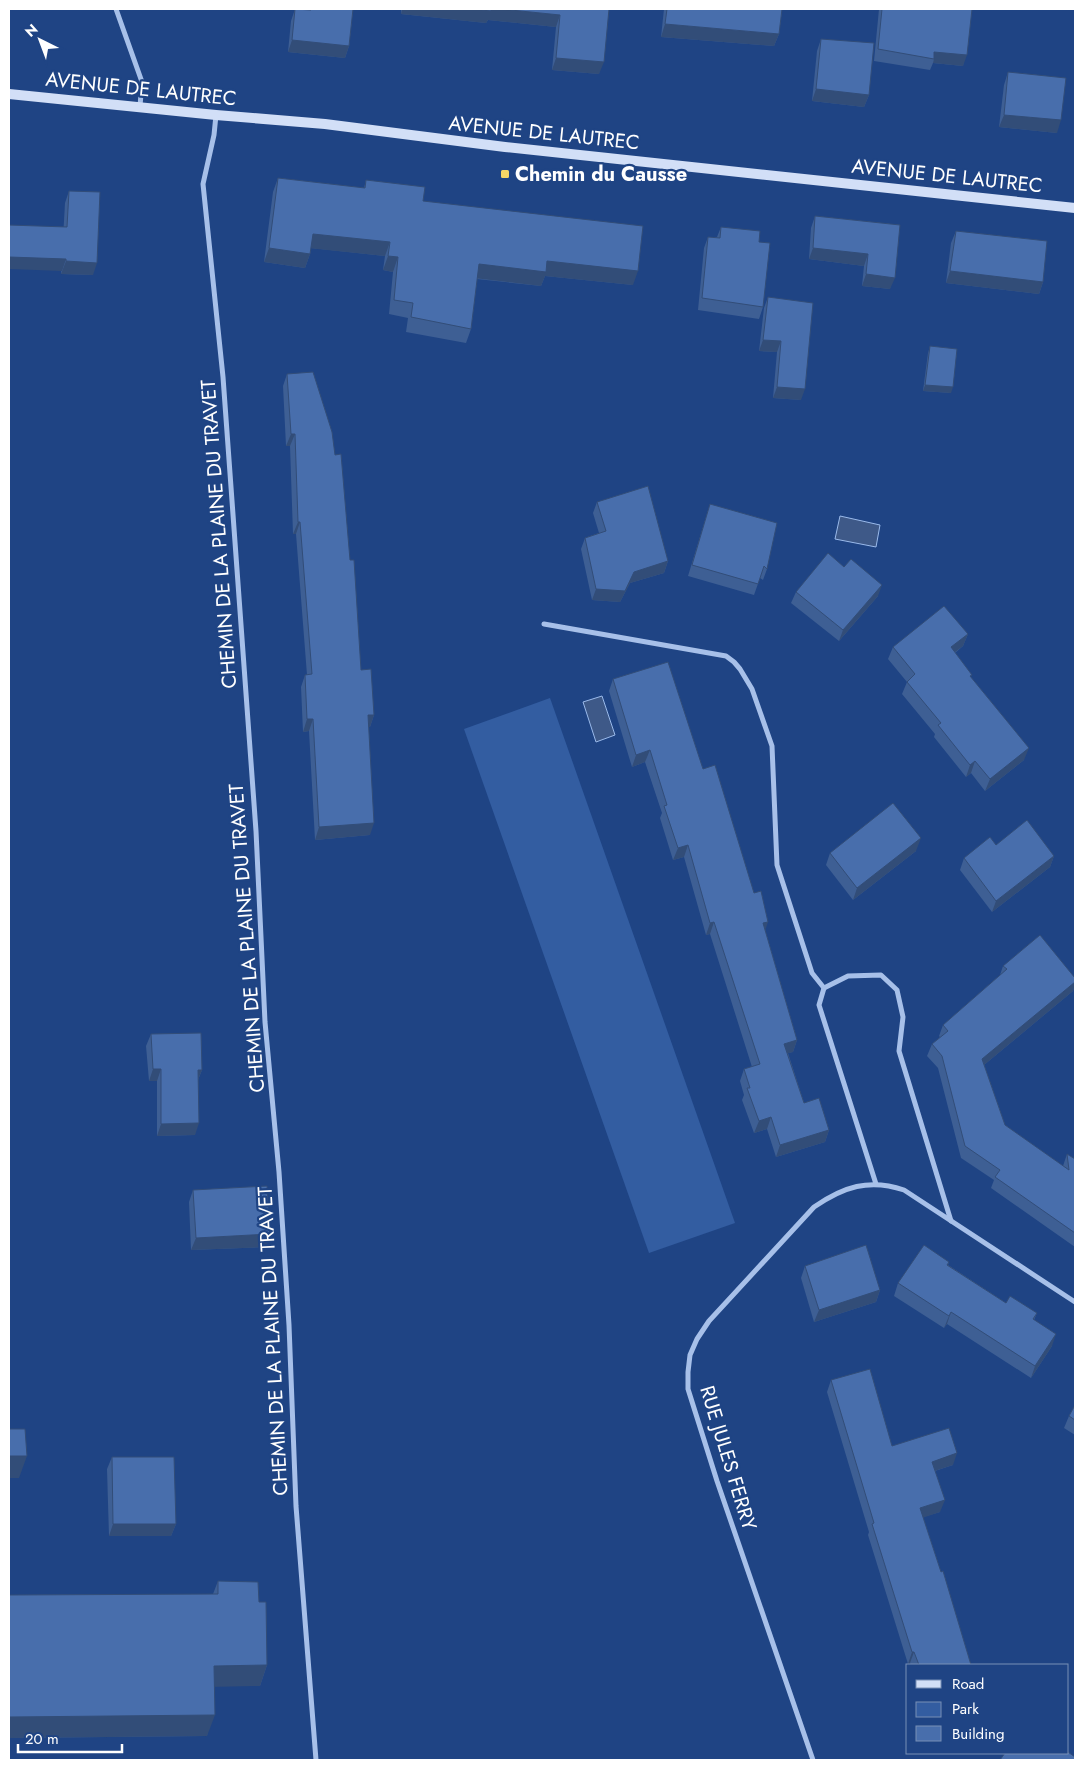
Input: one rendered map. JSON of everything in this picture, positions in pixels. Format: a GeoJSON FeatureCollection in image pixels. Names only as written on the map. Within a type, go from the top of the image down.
{"type":"FeatureCollection","features":[{"type":"Feature","properties":{"kind":"main road","name":"AVENUE DE LAUTREC"},"geometry":{"type":"LineString","coordinates":[[9,94],[325,124],[514,148],[1075,208]]}},
{"type":"Feature","properties":{"kind":"street"},"geometry":{"type":"LineString","coordinates":[[116,9],[142,82],[140,106]]}},
{"type":"Feature","properties":{"kind":"street","name":"CHEMIN DE LA PLAINE DU TRAVET"},"geometry":{"type":"LineString","coordinates":[[216,115],[214,135],[203,184],[223,377],[253,783],[259,872],[265,1022],[279,1172],[290,1324],[296,1506],[316,1760]]}},
{"type":"Feature","properties":{"kind":"street"},"geometry":{"type":"LineString","coordinates":[[544,624],[726,656],[740,669],[752,688],[772,746],[777,865],[812,973],[824,988]]}},
{"type":"Feature","properties":{"kind":"street"},"geometry":{"type":"LineString","coordinates":[[951,1222],[899,1051],[903,1017],[897,990],[881,975],[848,976],[824,988],[819,1005],[876,1184],[904,1190],[951,1222],[1075,1302]]}},
{"type":"Feature","properties":{"kind":"street","name":"RUE JULES FERRY"},"geometry":{"type":"LineString","coordinates":[[813,1760],[688,1389],[689,1364],[690,1355],[697,1339],[709,1321],[814,1207],[830,1196],[847,1189],[876,1184]]}},
{"type":"Feature","properties":{"kind":"green space"},"geometry":{"type":"Polygon","coordinates":[[[550,698],[735,1223],[649,1253],[464,729],[550,698]]]}},
{"type":"Feature","properties":{"kind":"shaded area"},"geometry":{"type":"Polygon","coordinates":[[[840,516],[880,525],[876,547],[835,539],[840,516]]]}},
{"type":"Feature","properties":{"kind":"shaded area"},"geometry":{"type":"Polygon","coordinates":[[[602,696],[615,735],[596,742],[583,702],[602,696]]]}},
{"type":"Feature","properties":{"kind":"building"},"geometry":{"type":"Polygon","coordinates":[[[295,9],[353,9],[349,46],[292,40],[295,9]]]}},
{"type":"Feature","properties":{"kind":"building"},"geometry":{"type":"Polygon","coordinates":[[[471,9],[491,9],[491,11],[471,9]]]}},
{"type":"Feature","properties":{"kind":"building"},"geometry":{"type":"Polygon","coordinates":[[[501,9],[609,9],[604,62],[556,58],[560,15],[501,9]]]}},
{"type":"Feature","properties":{"kind":"building"},"geometry":{"type":"Polygon","coordinates":[[[667,9],[782,9],[779,34],[665,24],[667,9]]]}},
{"type":"Feature","properties":{"kind":"building"},"geometry":{"type":"Polygon","coordinates":[[[882,9],[972,9],[967,55],[934,52],[934,59],[878,49],[882,9]]]}},
{"type":"Feature","properties":{"kind":"building"},"geometry":{"type":"Polygon","coordinates":[[[821,39],[874,43],[869,95],[816,89],[821,39]]]}},
{"type":"Feature","properties":{"kind":"building"},"geometry":{"type":"Polygon","coordinates":[[[1008,72],[1066,78],[1061,120],[1004,115],[1008,72]]]}},
{"type":"Feature","properties":{"kind":"building"},"geometry":{"type":"Polygon","coordinates":[[[278,178],[365,188],[366,180],[425,187],[423,201],[643,226],[638,271],[547,261],[546,272],[479,264],[471,329],[411,317],[413,303],[394,300],[398,257],[388,256],[390,242],[313,234],[310,254],[269,248],[278,178]]]}},
{"type":"Feature","properties":{"kind":"building"},"geometry":{"type":"Polygon","coordinates":[[[69,191],[100,192],[97,263],[66,261],[66,259],[9,257],[9,225],[67,227],[69,191]]]}},
{"type":"Feature","properties":{"kind":"building"},"geometry":{"type":"Polygon","coordinates":[[[815,216],[900,225],[895,278],[866,274],[868,254],[813,248],[815,216]]]}},
{"type":"Feature","properties":{"kind":"building"},"geometry":{"type":"Polygon","coordinates":[[[721,227],[760,231],[759,242],[770,243],[763,307],[702,298],[708,237],[720,238],[721,227]]]}},
{"type":"Feature","properties":{"kind":"building"},"geometry":{"type":"Polygon","coordinates":[[[956,231],[1047,241],[1043,282],[950,271],[956,231]]]}},
{"type":"Feature","properties":{"kind":"building"},"geometry":{"type":"Polygon","coordinates":[[[768,297],[813,303],[805,389],[777,387],[781,341],[763,340],[768,297]]]}},
{"type":"Feature","properties":{"kind":"building"},"geometry":{"type":"Polygon","coordinates":[[[930,346],[957,349],[953,387],[925,385],[930,346]]]}},
{"type":"Feature","properties":{"kind":"building"},"geometry":{"type":"Polygon","coordinates":[[[313,372],[332,432],[335,455],[341,454],[350,560],[354,560],[361,670],[371,669],[374,715],[368,715],[374,823],[319,827],[313,719],[307,719],[305,675],[312,674],[300,522],[298,522],[295,434],[291,434],[287,374],[313,372]]]}},
{"type":"Feature","properties":{"kind":"building"},"geometry":{"type":"Polygon","coordinates":[[[648,486],[668,561],[634,572],[625,591],[596,589],[585,538],[606,531],[597,502],[648,486]]]}},
{"type":"Feature","properties":{"kind":"building"},"geometry":{"type":"Polygon","coordinates":[[[710,504],[777,523],[767,569],[764,566],[758,584],[692,565],[710,504]]]}},
{"type":"Feature","properties":{"kind":"building"},"geometry":{"type":"Polygon","coordinates":[[[828,553],[844,567],[851,559],[882,585],[843,630],[796,592],[828,553]]]}},
{"type":"Feature","properties":{"kind":"building"},"geometry":{"type":"Polygon","coordinates":[[[944,606],[968,634],[951,647],[972,675],[970,676],[1029,748],[990,779],[975,761],[970,765],[938,725],[941,723],[907,682],[915,674],[893,647],[944,606]]]}},
{"type":"Feature","properties":{"kind":"building"},"geometry":{"type":"Polygon","coordinates":[[[668,662],[703,769],[715,765],[754,893],[761,891],[768,922],[763,923],[797,1040],[784,1044],[804,1103],[819,1098],[829,1130],[780,1145],[771,1117],[759,1121],[747,1088],[750,1088],[744,1069],[760,1064],[714,922],[710,923],[688,845],[678,848],[664,806],[667,805],[650,750],[636,755],[613,679],[668,662]]]}},
{"type":"Feature","properties":{"kind":"building"},"geometry":{"type":"Polygon","coordinates":[[[893,803],[921,838],[857,888],[830,853],[893,803]]]}},
{"type":"Feature","properties":{"kind":"building"},"geometry":{"type":"Polygon","coordinates":[[[1027,820],[1054,856],[996,901],[964,858],[990,837],[996,845],[1027,820]]]}},
{"type":"Feature","properties":{"kind":"building"},"geometry":{"type":"Polygon","coordinates":[[[1040,935],[1075,978],[1075,982],[982,1059],[1005,1125],[1069,1170],[1067,1154],[1075,1159],[1075,1233],[995,1177],[1000,1170],[965,1146],[942,1056],[932,1044],[948,1031],[943,1025],[1007,969],[1003,966],[1040,935]]]}},
{"type":"Feature","properties":{"kind":"building"},"geometry":{"type":"Polygon","coordinates":[[[201,1033],[202,1070],[198,1070],[199,1123],[161,1124],[161,1069],[153,1069],[151,1034],[201,1033]]]}},
{"type":"Feature","properties":{"kind":"building"},"geometry":{"type":"Polygon","coordinates":[[[267,1186],[270,1234],[196,1238],[193,1190],[267,1186]]]}},
{"type":"Feature","properties":{"kind":"building"},"geometry":{"type":"Polygon","coordinates":[[[866,1245],[880,1290],[819,1310],[805,1266],[866,1245]]]}},
{"type":"Feature","properties":{"kind":"building"},"geometry":{"type":"Polygon","coordinates":[[[924,1245],[949,1262],[947,1265],[1006,1303],[1010,1296],[1037,1313],[1033,1319],[1056,1334],[1035,1366],[951,1312],[949,1316],[898,1283],[924,1245]]]}},
{"type":"Feature","properties":{"kind":"building"},"geometry":{"type":"Polygon","coordinates":[[[870,1369],[892,1446],[949,1428],[957,1453],[932,1462],[945,1500],[920,1508],[941,1572],[943,1571],[971,1664],[919,1664],[914,1652],[912,1652],[872,1524],[874,1523],[831,1380],[870,1369]]]}},
{"type":"Feature","properties":{"kind":"building"},"geometry":{"type":"Polygon","coordinates":[[[1075,1405],[1075,1420],[1069,1416],[1075,1405]]]}},
{"type":"Feature","properties":{"kind":"building"},"geometry":{"type":"Polygon","coordinates":[[[9,1429],[25,1429],[27,1456],[9,1456],[9,1429]]]}},
{"type":"Feature","properties":{"kind":"building"},"geometry":{"type":"Polygon","coordinates":[[[112,1457],[174,1457],[176,1524],[113,1524],[112,1457]]]}},
{"type":"Feature","properties":{"kind":"building"},"geometry":{"type":"Polygon","coordinates":[[[218,1581],[258,1582],[259,1602],[266,1602],[267,1665],[214,1666],[215,1715],[9,1717],[9,1595],[218,1594],[218,1581]]]}},
{"type":"Feature","properties":{"kind":"building"},"geometry":{"type":"Polygon","coordinates":[[[1069,1753],[1075,1757],[1075,1760],[1000,1760],[1004,1754],[1069,1753]]]}},
{"type":"Feature","properties":{"kind":"place","name":"Chemin du Causse"},"geometry":{"type":"Point","coordinates":[505,174]}}]}
